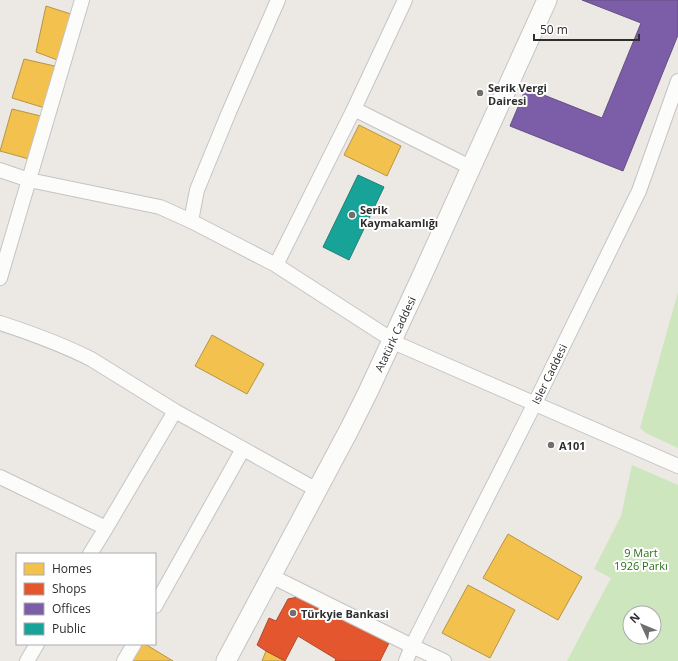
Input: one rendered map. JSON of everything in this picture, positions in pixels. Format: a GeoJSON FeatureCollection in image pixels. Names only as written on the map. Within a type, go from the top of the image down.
{"type":"FeatureCollection","features":[{"type":"Feature","properties":{"kind":"main road","name":"Atatürk Caddesi"},"geometry":{"type":"LineString","coordinates":[[226,661],[355,418],[472,168],[547,0]]}},
{"type":"Feature","properties":{"kind":"street"},"geometry":{"type":"LineString","coordinates":[[0,278],[82,0]]}},
{"type":"Feature","properties":{"kind":"street"},"geometry":{"type":"LineString","coordinates":[[191,220],[198,190],[229,112],[278,0]]}},
{"type":"Feature","properties":{"kind":"street"},"geometry":{"type":"LineString","coordinates":[[276,265],[354,109],[405,0]]}},
{"type":"Feature","properties":{"kind":"street","name":"Isler Caddesi"},"geometry":{"type":"LineString","coordinates":[[406,661],[412,646],[535,403],[639,192],[678,81]]}},
{"type":"Feature","properties":{"kind":"street"},"geometry":{"type":"LineString","coordinates":[[354,109],[472,168]]}},
{"type":"Feature","properties":{"kind":"street"},"geometry":{"type":"LineString","coordinates":[[0,170],[30,180],[160,207],[191,220],[276,265],[400,345],[678,466]]}},
{"type":"Feature","properties":{"kind":"street"},"geometry":{"type":"LineString","coordinates":[[0,323],[42,336],[76,351],[175,411],[317,490]]}},
{"type":"Feature","properties":{"kind":"street"},"geometry":{"type":"LineString","coordinates":[[91,553],[175,411]]}},
{"type":"Feature","properties":{"kind":"street"},"geometry":{"type":"LineString","coordinates":[[156,604],[243,449]]}},
{"type":"Feature","properties":{"kind":"street"},"geometry":{"type":"LineString","coordinates":[[0,477],[106,528]]}},
{"type":"Feature","properties":{"kind":"street"},"geometry":{"type":"LineString","coordinates":[[271,576],[444,661]]}},
{"type":"Feature","properties":{"kind":"street"},"geometry":{"type":"LineString","coordinates":[[27,661],[36,645]]}},
{"type":"Feature","properties":{"kind":"street"},"geometry":{"type":"LineString","coordinates":[[124,661],[133,645]]}},
{"type":"Feature","properties":{"kind":"green space"},"geometry":{"type":"Polygon","coordinates":[[[678,292],[678,448],[646,433],[640,428],[678,292]]]}},
{"type":"Feature","properties":{"kind":"green space","name":"9 Mart 1926 Parkı"},"geometry":{"type":"Polygon","coordinates":[[[632,465],[678,485],[678,661],[567,661],[611,578],[594,569],[621,516],[632,465]]]}},
{"type":"Feature","properties":{"kind":"building: Homes"},"geometry":{"type":"Polygon","coordinates":[[[46,6],[74,15],[60,61],[36,52],[46,6]]]}},
{"type":"Feature","properties":{"kind":"building: Homes"},"geometry":{"type":"Polygon","coordinates":[[[24,59],[59,67],[45,108],[12,98],[24,59]]]}},
{"type":"Feature","properties":{"kind":"building: Homes"},"geometry":{"type":"Polygon","coordinates":[[[12,109],[45,117],[29,159],[0,151],[12,109]]]}},
{"type":"Feature","properties":{"kind":"building: Homes"},"geometry":{"type":"Polygon","coordinates":[[[359,125],[401,146],[387,176],[344,155],[359,125]]]}},
{"type":"Feature","properties":{"kind":"building: Homes"},"geometry":{"type":"Polygon","coordinates":[[[212,335],[264,364],[247,394],[195,366],[212,335]]]}},
{"type":"Feature","properties":{"kind":"building: Homes"},"geometry":{"type":"Polygon","coordinates":[[[508,534],[582,577],[558,620],[483,578],[508,534]]]}},
{"type":"Feature","properties":{"kind":"building: Homes"},"geometry":{"type":"Polygon","coordinates":[[[468,585],[515,610],[490,658],[442,633],[468,585]]]}},
{"type":"Feature","properties":{"kind":"building: Homes"},"geometry":{"type":"Polygon","coordinates":[[[140,645],[147,645],[173,661],[132,661],[140,645]]]}},
{"type":"Feature","properties":{"kind":"building: Homes"},"geometry":{"type":"Polygon","coordinates":[[[266,651],[285,661],[262,661],[266,651]]]}},
{"type":"Feature","properties":{"kind":"building: Shops"},"geometry":{"type":"Polygon","coordinates":[[[298,597],[389,643],[380,661],[335,661],[336,659],[298,636],[285,661],[257,645],[269,618],[276,621],[288,599],[298,597]]]}},
{"type":"Feature","properties":{"kind":"building: Offices"},"geometry":{"type":"Polygon","coordinates":[[[582,0],[678,0],[678,35],[623,171],[510,126],[526,88],[602,118],[641,23],[582,0]]]}},
{"type":"Feature","properties":{"kind":"building: Public"},"geometry":{"type":"Polygon","coordinates":[[[358,175],[384,187],[349,260],[323,247],[358,175]]]}},
{"type":"Feature","properties":{"kind":"place","name":"Serik Vergi Dairesi"},"geometry":{"type":"Point","coordinates":[480,93]}},
{"type":"Feature","properties":{"kind":"place","name":"Serik Kaymakamlığı"},"geometry":{"type":"Point","coordinates":[352,215]}},
{"type":"Feature","properties":{"kind":"place","name":"A101"},"geometry":{"type":"Point","coordinates":[551,445]}},
{"type":"Feature","properties":{"kind":"place","name":"Türkyie Bankasi"},"geometry":{"type":"Point","coordinates":[293,613]}}]}
